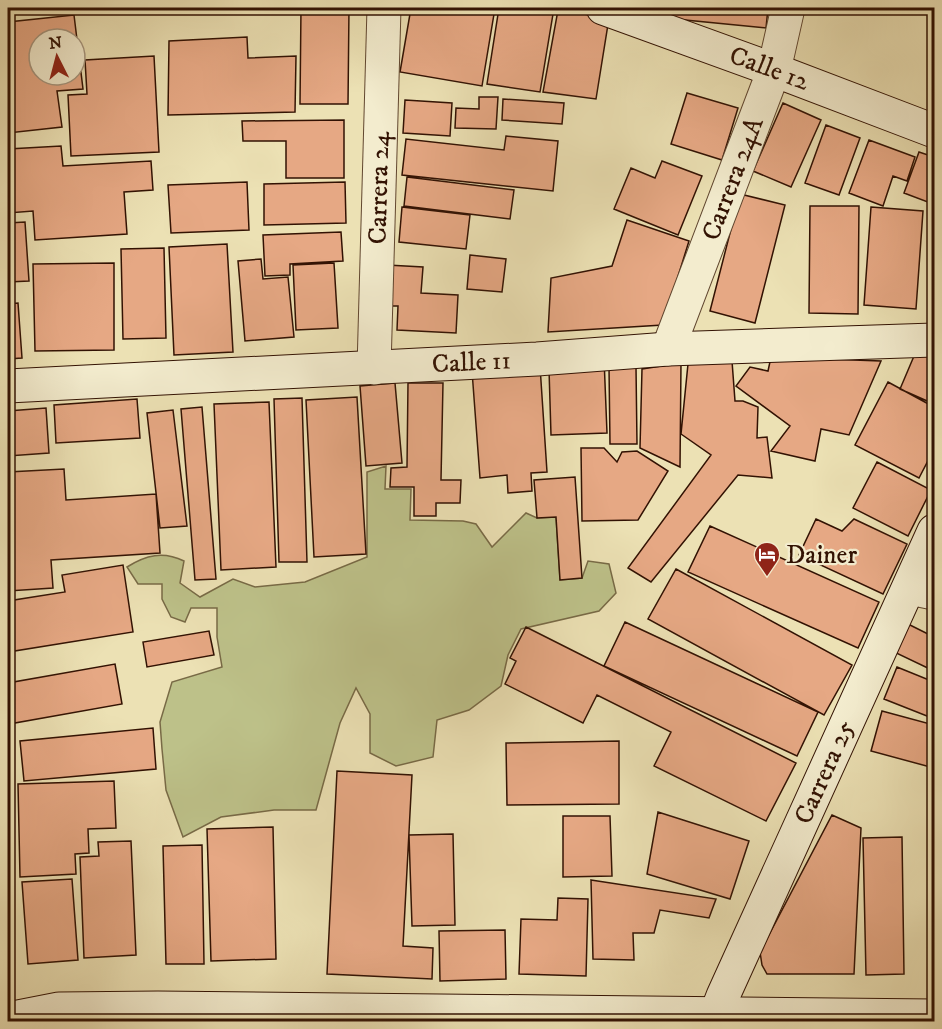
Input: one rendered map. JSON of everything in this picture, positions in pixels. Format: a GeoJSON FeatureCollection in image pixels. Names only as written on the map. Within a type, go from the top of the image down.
{"type":"FeatureCollection","features":[{"type":"Feature","properties":{"kind":"street","name":"Carrera 24"},"geometry":{"type":"LineString","coordinates":[[374,368],[384,8]]}},
{"type":"Feature","properties":{"kind":"street","name":"Calle 12"},"geometry":{"type":"LineString","coordinates":[[603,8],[934,131]]}},
{"type":"Feature","properties":{"kind":"street","name":"Carrera 24A"},"geometry":{"type":"LineString","coordinates":[[668,350],[774,70],[788,8]]}},
{"type":"Feature","properties":{"kind":"street","name":"Calle 11"},"geometry":{"type":"LineString","coordinates":[[8,386],[374,368],[668,350],[934,340]]}},
{"type":"Feature","properties":{"kind":"street","name":"Carrera 25"},"geometry":{"type":"LineString","coordinates":[[716,1018],[922,590],[934,531]]}},
{"type":"Feature","properties":{"kind":"street"},"geometry":{"type":"LineString","coordinates":[[8,998],[59,1009],[157,1015],[716,1018],[934,1016]]}},
{"type":"Feature","properties":{"kind":"street"},"geometry":{"type":"LineString","coordinates":[[8,1018],[59,1009]]}},
{"type":"Feature","properties":{"kind":"green space"},"geometry":{"type":"Polygon","coordinates":[[[386,466],[385,489],[411,489],[410,520],[463,521],[476,524],[492,547],[526,513],[537,518],[556,517],[560,580],[582,578],[588,561],[609,564],[616,593],[599,611],[521,629],[508,655],[501,686],[469,710],[437,720],[433,757],[396,766],[370,753],[370,714],[356,688],[340,723],[316,810],[274,810],[221,817],[183,837],[166,790],[160,722],[172,682],[222,667],[217,637],[217,608],[191,608],[185,622],[171,617],[162,599],[162,584],[138,584],[127,567],[148,557],[162,555],[184,561],[180,583],[200,597],[233,579],[255,587],[305,582],[367,557],[367,472],[386,466]]]}},
{"type":"Feature","properties":{"kind":"building"},"geometry":{"type":"Polygon","coordinates":[[[301,8],[349,8],[348,104],[300,104],[301,8]]]}},
{"type":"Feature","properties":{"kind":"building"},"geometry":{"type":"Polygon","coordinates":[[[411,8],[495,8],[482,86],[400,72],[411,8]]]}},
{"type":"Feature","properties":{"kind":"building"},"geometry":{"type":"Polygon","coordinates":[[[499,8],[554,8],[540,92],[487,84],[499,8]]]}},
{"type":"Feature","properties":{"kind":"building"},"geometry":{"type":"Polygon","coordinates":[[[666,8],[768,8],[766,28],[665,18],[666,8]]]}},
{"type":"Feature","properties":{"kind":"building"},"geometry":{"type":"Polygon","coordinates":[[[558,10],[609,18],[596,99],[543,92],[558,10]]]}},
{"type":"Feature","properties":{"kind":"building"},"geometry":{"type":"Polygon","coordinates":[[[74,15],[75,27],[27,27],[27,87],[83,87],[83,89],[57,91],[62,127],[8,133],[8,22],[74,15]]]}},
{"type":"Feature","properties":{"kind":"building"},"geometry":{"type":"Polygon","coordinates":[[[247,37],[248,58],[296,56],[295,112],[168,115],[169,41],[247,37]]]}},
{"type":"Feature","properties":{"kind":"building"},"geometry":{"type":"Polygon","coordinates":[[[154,56],[159,152],[71,156],[68,95],[87,94],[87,60],[154,56]]]}},
{"type":"Feature","properties":{"kind":"building"},"geometry":{"type":"Polygon","coordinates":[[[687,93],[738,108],[722,160],[671,144],[687,93]]]}},
{"type":"Feature","properties":{"kind":"building"},"geometry":{"type":"Polygon","coordinates":[[[479,97],[498,97],[496,129],[455,128],[456,108],[479,109],[479,97]]]}},
{"type":"Feature","properties":{"kind":"building"},"geometry":{"type":"Polygon","coordinates":[[[503,99],[564,103],[562,124],[502,120],[503,99]]]}},
{"type":"Feature","properties":{"kind":"building"},"geometry":{"type":"Polygon","coordinates":[[[405,100],[452,103],[450,136],[403,133],[405,100]]]}},
{"type":"Feature","properties":{"kind":"building"},"geometry":{"type":"Polygon","coordinates":[[[783,103],[821,120],[791,187],[753,171],[783,103]]]}},
{"type":"Feature","properties":{"kind":"building"},"geometry":{"type":"Polygon","coordinates":[[[344,120],[344,178],[286,178],[286,141],[243,141],[242,121],[344,120]]]}},
{"type":"Feature","properties":{"kind":"building"},"geometry":{"type":"Polygon","coordinates":[[[826,125],[860,138],[839,195],[805,183],[826,125]]]}},
{"type":"Feature","properties":{"kind":"building"},"geometry":{"type":"Polygon","coordinates":[[[506,136],[558,141],[553,191],[402,175],[406,139],[504,150],[506,136]]]}},
{"type":"Feature","properties":{"kind":"building"},"geometry":{"type":"Polygon","coordinates":[[[869,140],[915,157],[907,181],[893,176],[883,206],[849,193],[869,140]]]}},
{"type":"Feature","properties":{"kind":"building"},"geometry":{"type":"Polygon","coordinates":[[[61,146],[63,166],[151,161],[153,190],[124,192],[127,234],[35,240],[33,211],[8,213],[8,149],[61,146]]]}},
{"type":"Feature","properties":{"kind":"building"},"geometry":{"type":"Polygon","coordinates":[[[919,152],[934,157],[933,204],[904,193],[919,152]]]}},
{"type":"Feature","properties":{"kind":"building"},"geometry":{"type":"Polygon","coordinates":[[[662,161],[702,176],[678,235],[614,209],[631,168],[655,178],[662,161]]]}},
{"type":"Feature","properties":{"kind":"building"},"geometry":{"type":"Polygon","coordinates":[[[407,177],[514,190],[510,219],[404,206],[407,177]]]}},
{"type":"Feature","properties":{"kind":"building"},"geometry":{"type":"Polygon","coordinates":[[[247,182],[249,230],[171,233],[168,185],[247,182]]]}},
{"type":"Feature","properties":{"kind":"building"},"geometry":{"type":"Polygon","coordinates":[[[345,182],[346,223],[264,225],[264,184],[345,182]]]}},
{"type":"Feature","properties":{"kind":"building"},"geometry":{"type":"Polygon","coordinates":[[[740,194],[785,205],[755,323],[710,311],[740,194]]]}},
{"type":"Feature","properties":{"kind":"building"},"geometry":{"type":"Polygon","coordinates":[[[810,206],[859,206],[858,314],[809,313],[810,206]]]}},
{"type":"Feature","properties":{"kind":"building"},"geometry":{"type":"Polygon","coordinates":[[[402,207],[470,215],[466,249],[399,242],[402,207]]]}},
{"type":"Feature","properties":{"kind":"building"},"geometry":{"type":"Polygon","coordinates":[[[871,207],[923,211],[916,309],[864,305],[871,207]]]}},
{"type":"Feature","properties":{"kind":"building"},"geometry":{"type":"Polygon","coordinates":[[[627,220],[689,241],[663,325],[548,332],[551,278],[612,266],[627,220]]]}},
{"type":"Feature","properties":{"kind":"building"},"geometry":{"type":"Polygon","coordinates":[[[25,222],[29,281],[8,282],[8,223],[25,222]]]}},
{"type":"Feature","properties":{"kind":"building"},"geometry":{"type":"Polygon","coordinates":[[[341,232],[343,261],[290,264],[290,275],[265,276],[263,235],[341,232]]]}},
{"type":"Feature","properties":{"kind":"building"},"geometry":{"type":"Polygon","coordinates":[[[227,244],[233,352],[174,355],[169,247],[227,244]]]}},
{"type":"Feature","properties":{"kind":"building"},"geometry":{"type":"Polygon","coordinates":[[[164,248],[166,338],[123,339],[121,249],[164,248]]]}},
{"type":"Feature","properties":{"kind":"building"},"geometry":{"type":"Polygon","coordinates":[[[470,255],[506,259],[502,292],[467,289],[470,255]]]}},
{"type":"Feature","properties":{"kind":"building"},"geometry":{"type":"Polygon","coordinates":[[[261,259],[263,279],[288,277],[294,337],[245,341],[238,261],[261,259]]]}},
{"type":"Feature","properties":{"kind":"building"},"geometry":{"type":"Polygon","coordinates":[[[114,263],[114,350],[35,351],[33,264],[114,263]]]}},
{"type":"Feature","properties":{"kind":"building"},"geometry":{"type":"Polygon","coordinates":[[[334,263],[338,328],[296,330],[293,265],[334,263]]]}},
{"type":"Feature","properties":{"kind":"building"},"geometry":{"type":"Polygon","coordinates":[[[387,265],[423,267],[421,293],[458,295],[456,333],[397,330],[398,306],[385,306],[387,265]]]}},
{"type":"Feature","properties":{"kind":"building"},"geometry":{"type":"Polygon","coordinates":[[[18,303],[22,358],[8,359],[8,304],[18,303]]]}},
{"type":"Feature","properties":{"kind":"building"},"geometry":{"type":"Polygon","coordinates":[[[917,349],[934,357],[934,404],[900,389],[917,349]]]}},
{"type":"Feature","properties":{"kind":"building"},"geometry":{"type":"Polygon","coordinates":[[[771,357],[881,361],[849,435],[821,429],[815,461],[771,451],[790,426],[736,386],[750,367],[768,371],[771,357]]]}},
{"type":"Feature","properties":{"kind":"building"},"geometry":{"type":"Polygon","coordinates":[[[604,358],[607,433],[551,435],[549,369],[604,358]]]}},
{"type":"Feature","properties":{"kind":"building"},"geometry":{"type":"Polygon","coordinates":[[[732,361],[735,401],[743,401],[758,407],[757,438],[767,437],[772,478],[738,475],[651,582],[628,568],[711,455],[681,434],[688,364],[732,361]]]}},
{"type":"Feature","properties":{"kind":"building"},"geometry":{"type":"Polygon","coordinates":[[[681,363],[680,467],[640,448],[642,369],[681,363]]]}},
{"type":"Feature","properties":{"kind":"building"},"geometry":{"type":"Polygon","coordinates":[[[540,366],[547,472],[531,473],[532,491],[508,493],[507,475],[480,478],[472,371],[540,366]]]}},
{"type":"Feature","properties":{"kind":"building"},"geometry":{"type":"Polygon","coordinates":[[[609,367],[636,367],[637,444],[610,444],[609,367]]]}},
{"type":"Feature","properties":{"kind":"building"},"geometry":{"type":"Polygon","coordinates":[[[888,382],[934,407],[934,449],[919,478],[855,445],[888,382]]]}},
{"type":"Feature","properties":{"kind":"building"},"geometry":{"type":"Polygon","coordinates":[[[395,383],[402,463],[366,466],[360,386],[395,383]]]}},
{"type":"Feature","properties":{"kind":"building"},"geometry":{"type":"Polygon","coordinates":[[[408,383],[443,383],[441,480],[461,480],[460,503],[436,503],[436,516],[414,516],[414,487],[390,487],[391,468],[407,467],[408,383]]]}},
{"type":"Feature","properties":{"kind":"building"},"geometry":{"type":"Polygon","coordinates":[[[357,397],[366,554],[314,557],[306,400],[357,397]]]}},
{"type":"Feature","properties":{"kind":"building"},"geometry":{"type":"Polygon","coordinates":[[[302,398],[307,562],[279,562],[274,399],[302,398]]]}},
{"type":"Feature","properties":{"kind":"building"},"geometry":{"type":"Polygon","coordinates":[[[137,399],[140,438],[56,443],[54,405],[137,399]]]}},
{"type":"Feature","properties":{"kind":"building"},"geometry":{"type":"Polygon","coordinates":[[[269,402],[276,567],[221,570],[214,404],[269,402]]]}},
{"type":"Feature","properties":{"kind":"building"},"geometry":{"type":"Polygon","coordinates":[[[202,407],[216,579],[195,580],[181,409],[202,407]]]}},
{"type":"Feature","properties":{"kind":"building"},"geometry":{"type":"Polygon","coordinates":[[[46,408],[49,453],[8,456],[8,411],[46,408]]]}},
{"type":"Feature","properties":{"kind":"building"},"geometry":{"type":"Polygon","coordinates":[[[173,410],[187,526],[160,528],[147,413],[173,410]]]}},
{"type":"Feature","properties":{"kind":"building"},"geometry":{"type":"Polygon","coordinates":[[[581,448],[604,448],[617,462],[622,452],[637,451],[668,471],[638,520],[582,521],[581,448]]]}},
{"type":"Feature","properties":{"kind":"building"},"geometry":{"type":"Polygon","coordinates":[[[877,462],[931,490],[908,536],[853,508],[877,462]]]}},
{"type":"Feature","properties":{"kind":"building"},"geometry":{"type":"Polygon","coordinates":[[[64,469],[66,500],[156,494],[160,553],[51,560],[53,588],[8,591],[8,472],[64,469]]]}},
{"type":"Feature","properties":{"kind":"building"},"geometry":{"type":"Polygon","coordinates":[[[575,477],[582,578],[560,580],[556,517],[537,518],[534,480],[575,477]]]}},
{"type":"Feature","properties":{"kind":"building"},"geometry":{"type":"Polygon","coordinates":[[[816,519],[842,531],[854,519],[907,544],[883,594],[799,555],[816,519]]]}},
{"type":"Feature","properties":{"kind":"building"},"geometry":{"type":"Polygon","coordinates":[[[710,526],[879,602],[858,648],[688,572],[710,526]]]}},
{"type":"Feature","properties":{"kind":"building"},"geometry":{"type":"Polygon","coordinates":[[[123,565],[133,632],[8,652],[8,601],[65,592],[62,575],[123,565]]]}},
{"type":"Feature","properties":{"kind":"building"},"geometry":{"type":"Polygon","coordinates":[[[676,569],[852,665],[824,715],[648,619],[676,569]]]}},
{"type":"Feature","properties":{"kind":"building"},"geometry":{"type":"Polygon","coordinates":[[[625,622],[818,712],[797,756],[604,666],[625,622]]]}},
{"type":"Feature","properties":{"kind":"building"},"geometry":{"type":"Polygon","coordinates":[[[906,623],[934,637],[934,671],[892,651],[906,623]]]}},
{"type":"Feature","properties":{"kind":"building"},"geometry":{"type":"Polygon","coordinates":[[[526,627],[796,763],[766,821],[654,766],[671,732],[597,695],[583,723],[505,684],[516,661],[510,658],[526,627]]]}},
{"type":"Feature","properties":{"kind":"building"},"geometry":{"type":"Polygon","coordinates":[[[209,631],[214,655],[147,667],[143,642],[209,631]]]}},
{"type":"Feature","properties":{"kind":"building"},"geometry":{"type":"Polygon","coordinates":[[[115,664],[122,704],[9,724],[8,683],[115,664]]]}},
{"type":"Feature","properties":{"kind":"building"},"geometry":{"type":"Polygon","coordinates":[[[897,667],[934,682],[932,718],[884,699],[897,667]]]}},
{"type":"Feature","properties":{"kind":"building"},"geometry":{"type":"Polygon","coordinates":[[[882,711],[934,725],[934,768],[871,751],[882,711]]]}},
{"type":"Feature","properties":{"kind":"building"},"geometry":{"type":"Polygon","coordinates":[[[153,728],[156,769],[24,781],[20,741],[153,728]]]}},
{"type":"Feature","properties":{"kind":"building"},"geometry":{"type":"Polygon","coordinates":[[[619,741],[619,804],[507,805],[506,743],[619,741]]]}},
{"type":"Feature","properties":{"kind":"building"},"geometry":{"type":"Polygon","coordinates":[[[337,771],[412,775],[403,946],[433,948],[432,979],[327,974],[337,771]]]}},
{"type":"Feature","properties":{"kind":"building"},"geometry":{"type":"Polygon","coordinates":[[[114,781],[116,828],[88,829],[89,853],[75,854],[76,874],[20,877],[18,784],[114,781]]]}},
{"type":"Feature","properties":{"kind":"building"},"geometry":{"type":"Polygon","coordinates":[[[658,812],[749,841],[730,899],[647,874],[658,812]]]}},
{"type":"Feature","properties":{"kind":"building"},"geometry":{"type":"Polygon","coordinates":[[[832,815],[861,828],[854,974],[767,974],[762,965],[760,952],[832,815]]]}},
{"type":"Feature","properties":{"kind":"building"},"geometry":{"type":"Polygon","coordinates":[[[563,816],[610,816],[612,876],[563,877],[563,816]]]}},
{"type":"Feature","properties":{"kind":"building"},"geometry":{"type":"Polygon","coordinates":[[[273,827],[276,959],[211,961],[207,829],[273,827]]]}},
{"type":"Feature","properties":{"kind":"building"},"geometry":{"type":"Polygon","coordinates":[[[453,834],[455,925],[412,926],[409,835],[453,834]]]}},
{"type":"Feature","properties":{"kind":"building"},"geometry":{"type":"Polygon","coordinates":[[[902,837],[904,974],[866,975],[863,838],[902,837]]]}},
{"type":"Feature","properties":{"kind":"building"},"geometry":{"type":"Polygon","coordinates":[[[131,841],[136,955],[84,958],[80,857],[99,856],[98,842],[131,841]]]}},
{"type":"Feature","properties":{"kind":"building"},"geometry":{"type":"Polygon","coordinates":[[[202,845],[204,964],[166,964],[163,846],[202,845]]]}},
{"type":"Feature","properties":{"kind":"building"},"geometry":{"type":"Polygon","coordinates":[[[72,879],[78,960],[28,964],[22,882],[72,879]]]}},
{"type":"Feature","properties":{"kind":"building"},"geometry":{"type":"Polygon","coordinates":[[[591,880],[716,899],[709,918],[660,910],[654,933],[633,933],[634,960],[593,959],[591,880]]]}},
{"type":"Feature","properties":{"kind":"building"},"geometry":{"type":"Polygon","coordinates":[[[558,898],[588,899],[586,976],[519,974],[521,919],[557,920],[558,898]]]}},
{"type":"Feature","properties":{"kind":"building"},"geometry":{"type":"Polygon","coordinates":[[[505,930],[506,979],[440,981],[439,931],[505,930]]]}},
{"type":"Feature","properties":{"kind":"place","name":"Dainer"},"geometry":{"type":"Point","coordinates":[767,578]}}]}
